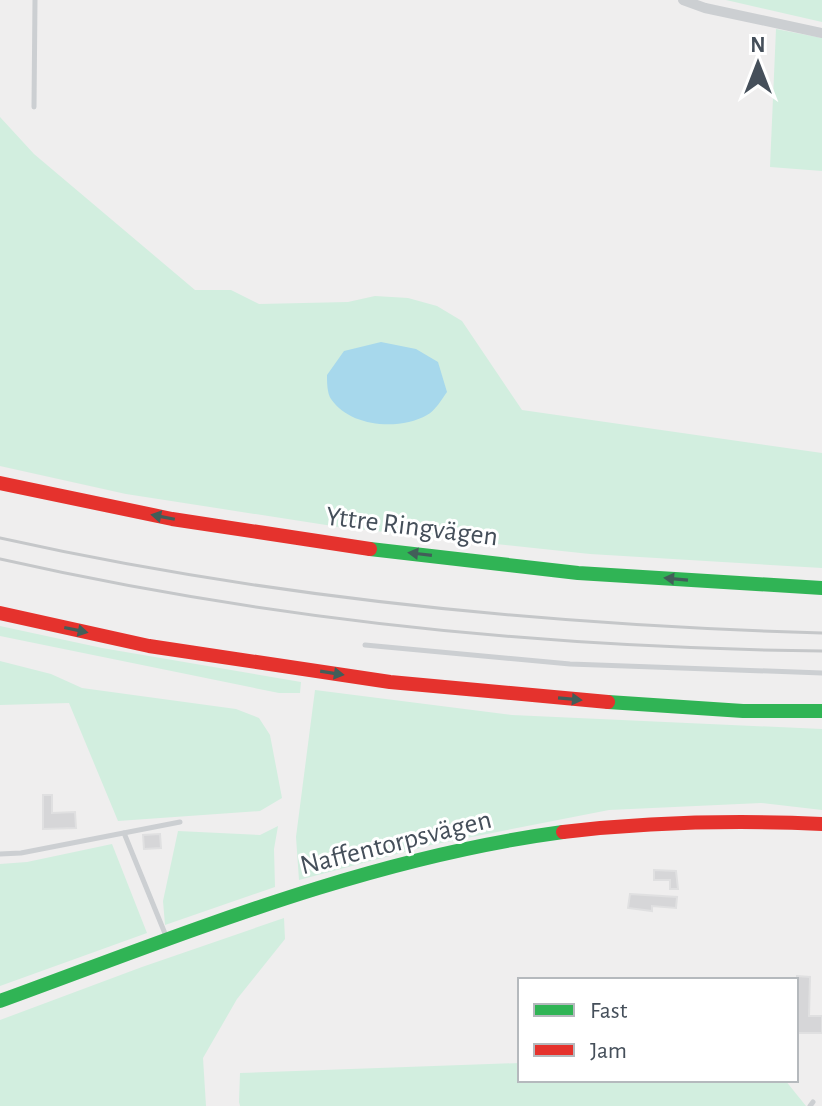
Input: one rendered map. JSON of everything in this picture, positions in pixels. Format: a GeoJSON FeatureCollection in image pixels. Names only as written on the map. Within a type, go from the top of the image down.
{"type":"FeatureCollection","features":[{"type":"Feature","properties":{"kind":"main road","name":"Yttre Ringvägen"},"geometry":{"type":"LineString","coordinates":[[0,483],[171,519],[497,564],[754,585],[822,586]]}},
{"type":"Feature","properties":{"kind":"main road"},"geometry":{"type":"LineString","coordinates":[[0,613],[149,646],[390,682],[588,701],[743,711],[822,711]]}},
{"type":"Feature","properties":{"kind":"main road","name":"Naffentorpsvägen"},"geometry":{"type":"LineString","coordinates":[[0,1001],[359,875],[459,850],[531,837],[620,827],[750,821],[822,824]]}},
{"type":"Feature","properties":{"kind":"street"},"geometry":{"type":"LineString","coordinates":[[683,0],[705,8],[822,33]]}},
{"type":"Feature","properties":{"kind":"lane"},"geometry":{"type":"LineString","coordinates":[[34,107],[35,0]]}},
{"type":"Feature","properties":{"kind":"lane"},"geometry":{"type":"LineString","coordinates":[[365,645],[570,664],[822,673]]}},
{"type":"Feature","properties":{"kind":"lane"},"geometry":{"type":"LineString","coordinates":[[0,854],[21,853],[180,822]]}},
{"type":"Feature","properties":{"kind":"lane"},"geometry":{"type":"LineString","coordinates":[[124,833],[168,941]]}},
{"type":"Feature","properties":{"kind":"green space"},"geometry":{"type":"Polygon","coordinates":[[[726,0],[822,0],[822,22],[726,0]]]}},
{"type":"Feature","properties":{"kind":"green space"},"geometry":{"type":"Polygon","coordinates":[[[776,29],[822,38],[822,171],[770,167],[776,29]]]}},
{"type":"Feature","properties":{"kind":"green space"},"geometry":{"type":"Polygon","coordinates":[[[0,117],[34,154],[195,290],[231,290],[259,304],[348,302],[375,296],[408,298],[437,306],[462,321],[522,410],[822,453],[822,568],[590,554],[339,527],[126,494],[0,466],[0,117]]]}},
{"type":"Feature","properties":{"kind":"green space"},"geometry":{"type":"Polygon","coordinates":[[[0,626],[102,648],[301,682],[300,693],[279,693],[0,636],[0,626]]]}},
{"type":"Feature","properties":{"kind":"green space"},"geometry":{"type":"Polygon","coordinates":[[[0,661],[51,674],[82,688],[236,709],[259,718],[270,735],[282,798],[260,811],[118,821],[69,703],[0,705],[0,661]]]}},
{"type":"Feature","properties":{"kind":"green space"},"geometry":{"type":"Polygon","coordinates":[[[315,690],[512,715],[822,729],[822,810],[761,803],[609,810],[431,845],[299,880],[296,837],[315,690]]]}},
{"type":"Feature","properties":{"kind":"green space"},"geometry":{"type":"Polygon","coordinates":[[[278,826],[274,849],[275,887],[165,925],[163,901],[178,831],[260,835],[278,826]]]}},
{"type":"Feature","properties":{"kind":"green space"},"geometry":{"type":"Polygon","coordinates":[[[112,844],[147,933],[0,986],[0,864],[27,862],[112,844]]]}},
{"type":"Feature","properties":{"kind":"green space"},"geometry":{"type":"Polygon","coordinates":[[[284,918],[285,939],[237,999],[203,1058],[206,1106],[0,1106],[0,1020],[284,918]]]}},
{"type":"Feature","properties":{"kind":"green space"},"geometry":{"type":"Polygon","coordinates":[[[518,1063],[518,1082],[787,1082],[806,1106],[240,1106],[240,1073],[518,1063]]]}},
{"type":"Feature","properties":{"kind":"water"},"geometry":{"type":"Polygon","coordinates":[[[381,342],[416,349],[438,362],[447,392],[430,413],[403,423],[376,424],[350,416],[331,399],[327,375],[344,351],[381,342]]]}},
{"type":"Feature","properties":{"kind":"building"},"geometry":{"type":"Polygon","coordinates":[[[43,795],[52,795],[52,813],[75,812],[76,828],[43,829],[43,795]]]}},
{"type":"Feature","properties":{"kind":"building"},"geometry":{"type":"Polygon","coordinates":[[[160,834],[161,848],[144,849],[143,835],[160,834]]]}},
{"type":"Feature","properties":{"kind":"building"},"geometry":{"type":"Polygon","coordinates":[[[654,870],[676,871],[678,889],[670,889],[670,880],[654,880],[654,870]]]}},
{"type":"Feature","properties":{"kind":"building"},"geometry":{"type":"Polygon","coordinates":[[[630,894],[677,897],[676,908],[652,906],[652,911],[628,908],[630,894]]]}},
{"type":"Feature","properties":{"kind":"building"},"geometry":{"type":"Polygon","coordinates":[[[810,977],[809,1016],[822,1016],[822,1033],[798,1033],[797,978],[810,977]]]}},
{"type":"Feature","properties":{"kind":"railway"},"geometry":{"type":"LineString","coordinates":[[0,538],[203,577],[408,605],[615,623],[822,633]]}},
{"type":"Feature","properties":{"kind":"railway"},"geometry":{"type":"LineString","coordinates":[[0,559],[203,599],[408,627],[615,644],[822,651]]}},
{"type":"Feature","properties":{"kind":"traffic: fast"},"geometry":{"type":"LineString","coordinates":[[370,549],[578,573],[822,588]]}},
{"type":"Feature","properties":{"kind":"traffic: fast"},"geometry":{"type":"LineString","coordinates":[[608,702],[743,711],[822,711]]}},
{"type":"Feature","properties":{"kind":"traffic: fast"},"geometry":{"type":"LineString","coordinates":[[0,1001],[207,925],[347,879],[490,844],[563,832]]}},
{"type":"Feature","properties":{"kind":"traffic: jam"},"geometry":{"type":"LineString","coordinates":[[0,483],[172,519],[370,549]]}},
{"type":"Feature","properties":{"kind":"traffic: jam"},"geometry":{"type":"LineString","coordinates":[[0,613],[149,646],[390,682],[608,702]]}},
{"type":"Feature","properties":{"kind":"traffic: jam"},"geometry":{"type":"LineString","coordinates":[[563,832],[692,823],[822,824]]}}]}
